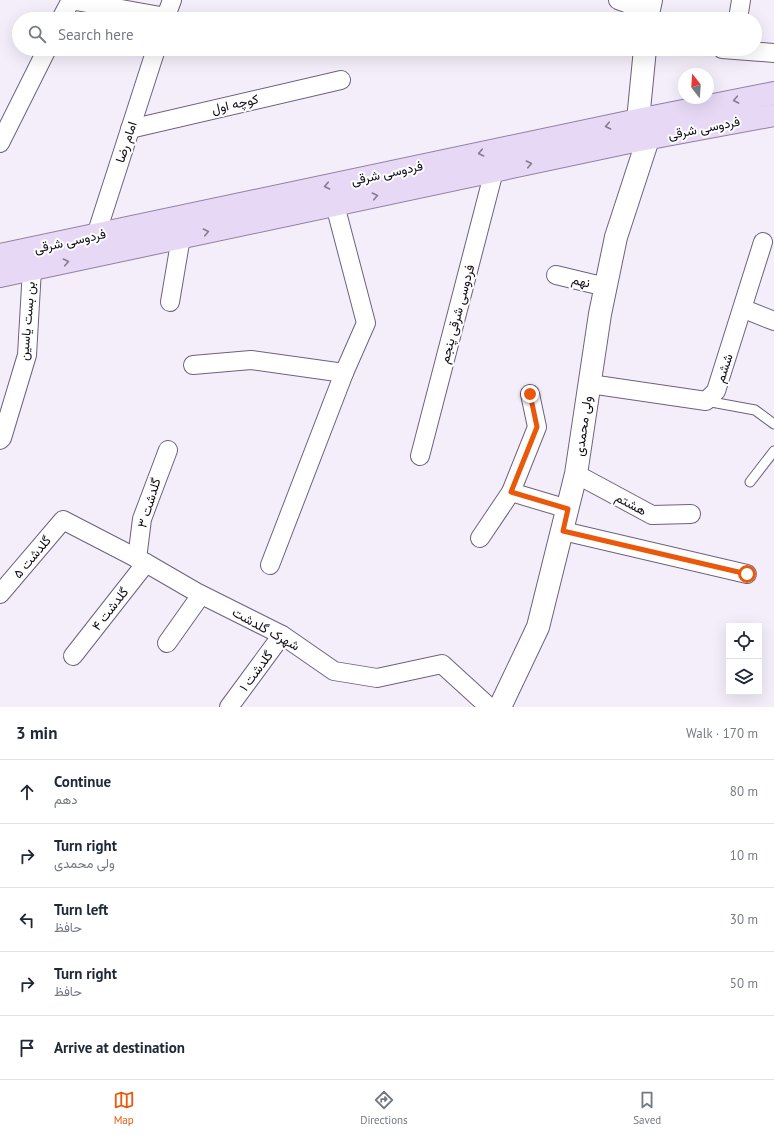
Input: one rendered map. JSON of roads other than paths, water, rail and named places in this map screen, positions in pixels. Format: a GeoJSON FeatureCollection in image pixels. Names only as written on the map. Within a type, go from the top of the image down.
{"type":"FeatureCollection","features":[{"type":"Feature","properties":{"kind":"main road","name":"فردوسی شرقی"},"geometry":{"type":"LineString","coordinates":[[0,255],[638,120],[774,93]]}},
{"type":"Feature","properties":{"kind":"main road","name":"فردوسی شرقی"},"geometry":{"type":"LineString","coordinates":[[0,276],[494,171],[774,115]]}},
{"type":"Feature","properties":{"kind":"street"},"geometry":{"type":"LineString","coordinates":[[64,12],[70,0],[134,12]]}},
{"type":"Feature","properties":{"kind":"street"},"geometry":{"type":"LineString","coordinates":[[168,12],[172,0]]}},
{"type":"Feature","properties":{"kind":"street"},"geometry":{"type":"LineString","coordinates":[[618,0],[649,10]]}},
{"type":"Feature","properties":{"kind":"street"},"geometry":{"type":"LineString","coordinates":[[739,12],[741,0]]}},
{"type":"Feature","properties":{"kind":"street"},"geometry":{"type":"LineString","coordinates":[[762,52],[774,53]]}},
{"type":"Feature","properties":{"kind":"street"},"geometry":{"type":"LineString","coordinates":[[0,143],[44,56]]}},
{"type":"Feature","properties":{"kind":"street","name":"امام رضا"},"geometry":{"type":"LineString","coordinates":[[96,235],[154,56]]}},
{"type":"Feature","properties":{"kind":"street"},"geometry":{"type":"LineString","coordinates":[[638,120],[644,56]]}},
{"type":"Feature","properties":{"kind":"street","name":"کوچه اول"},"geometry":{"type":"LineString","coordinates":[[130,129],[341,80]]}},
{"type":"Feature","properties":{"kind":"street","name":"ولی محمدی"},"geometry":{"type":"LineString","coordinates":[[500,707],[538,627],[576,474],[606,287],[616,237],[648,139]]}},
{"type":"Feature","properties":{"kind":"street","name":"فردوسی شرقی پنجم"},"geometry":{"type":"LineString","coordinates":[[420,456],[494,171]]}},
{"type":"Feature","properties":{"kind":"street"},"geometry":{"type":"LineString","coordinates":[[270,565],[344,373],[366,323],[335,205]]}},
{"type":"Feature","properties":{"kind":"street"},"geometry":{"type":"LineString","coordinates":[[170,302],[181,238]]}},
{"type":"Feature","properties":{"kind":"street","name":"ششم"},"geometry":{"type":"LineString","coordinates":[[706,401],[716,391],[744,309],[764,242]]}},
{"type":"Feature","properties":{"kind":"street","name":"بن بست یاسین"},"geometry":{"type":"LineString","coordinates":[[0,440],[2,438],[27,355],[32,269]]}},
{"type":"Feature","properties":{"kind":"street","name":"نهم"},"geometry":{"type":"LineString","coordinates":[[556,274],[606,287]]}},
{"type":"Feature","properties":{"kind":"street"},"geometry":{"type":"LineString","coordinates":[[744,309],[774,320]]}},
{"type":"Feature","properties":{"kind":"street"},"geometry":{"type":"LineString","coordinates":[[193,365],[251,360],[344,373]]}},
{"type":"Feature","properties":{"kind":"street"},"geometry":{"type":"LineString","coordinates":[[590,384],[706,401]]}},
{"type":"Feature","properties":{"kind":"street"},"geometry":{"type":"LineString","coordinates":[[480,538],[511,492],[537,427],[530,394]]}},
{"type":"Feature","properties":{"kind":"street","name":"گلدشت ۳"},"geometry":{"type":"LineString","coordinates":[[142,561],[142,519],[168,450]]}},
{"type":"Feature","properties":{"kind":"street","name":"هشتم"},"geometry":{"type":"LineString","coordinates":[[576,474],[652,515],[691,514]]}},
{"type":"Feature","properties":{"kind":"street"},"geometry":{"type":"LineString","coordinates":[[511,492],[568,509]]}},
{"type":"Feature","properties":{"kind":"street","name":"شهرک گلدشت"},"geometry":{"type":"LineString","coordinates":[[63,520],[142,561],[201,595],[282,635],[334,671],[377,678],[442,664],[490,707]]}},
{"type":"Feature","properties":{"kind":"street","name":"۵ گلدشت"},"geometry":{"type":"LineString","coordinates":[[0,594],[63,520]]}},
{"type":"Feature","properties":{"kind":"street"},"geometry":{"type":"LineString","coordinates":[[563,531],[747,574]]}},
{"type":"Feature","properties":{"kind":"street","name":"گلدشت ۴"},"geometry":{"type":"LineString","coordinates":[[73,656],[142,561]]}},
{"type":"Feature","properties":{"kind":"street"},"geometry":{"type":"LineString","coordinates":[[167,643],[201,595]]}},
{"type":"Feature","properties":{"kind":"street","name":"گلدشت ۱"},"geometry":{"type":"LineString","coordinates":[[229,707],[282,635]]}},
{"type":"Feature","properties":{"kind":"lane"},"geometry":{"type":"LineString","coordinates":[[706,401],[755,410],[774,424]]}},
{"type":"Feature","properties":{"kind":"lane"},"geometry":{"type":"LineString","coordinates":[[750,482],[774,451]]}}]}
